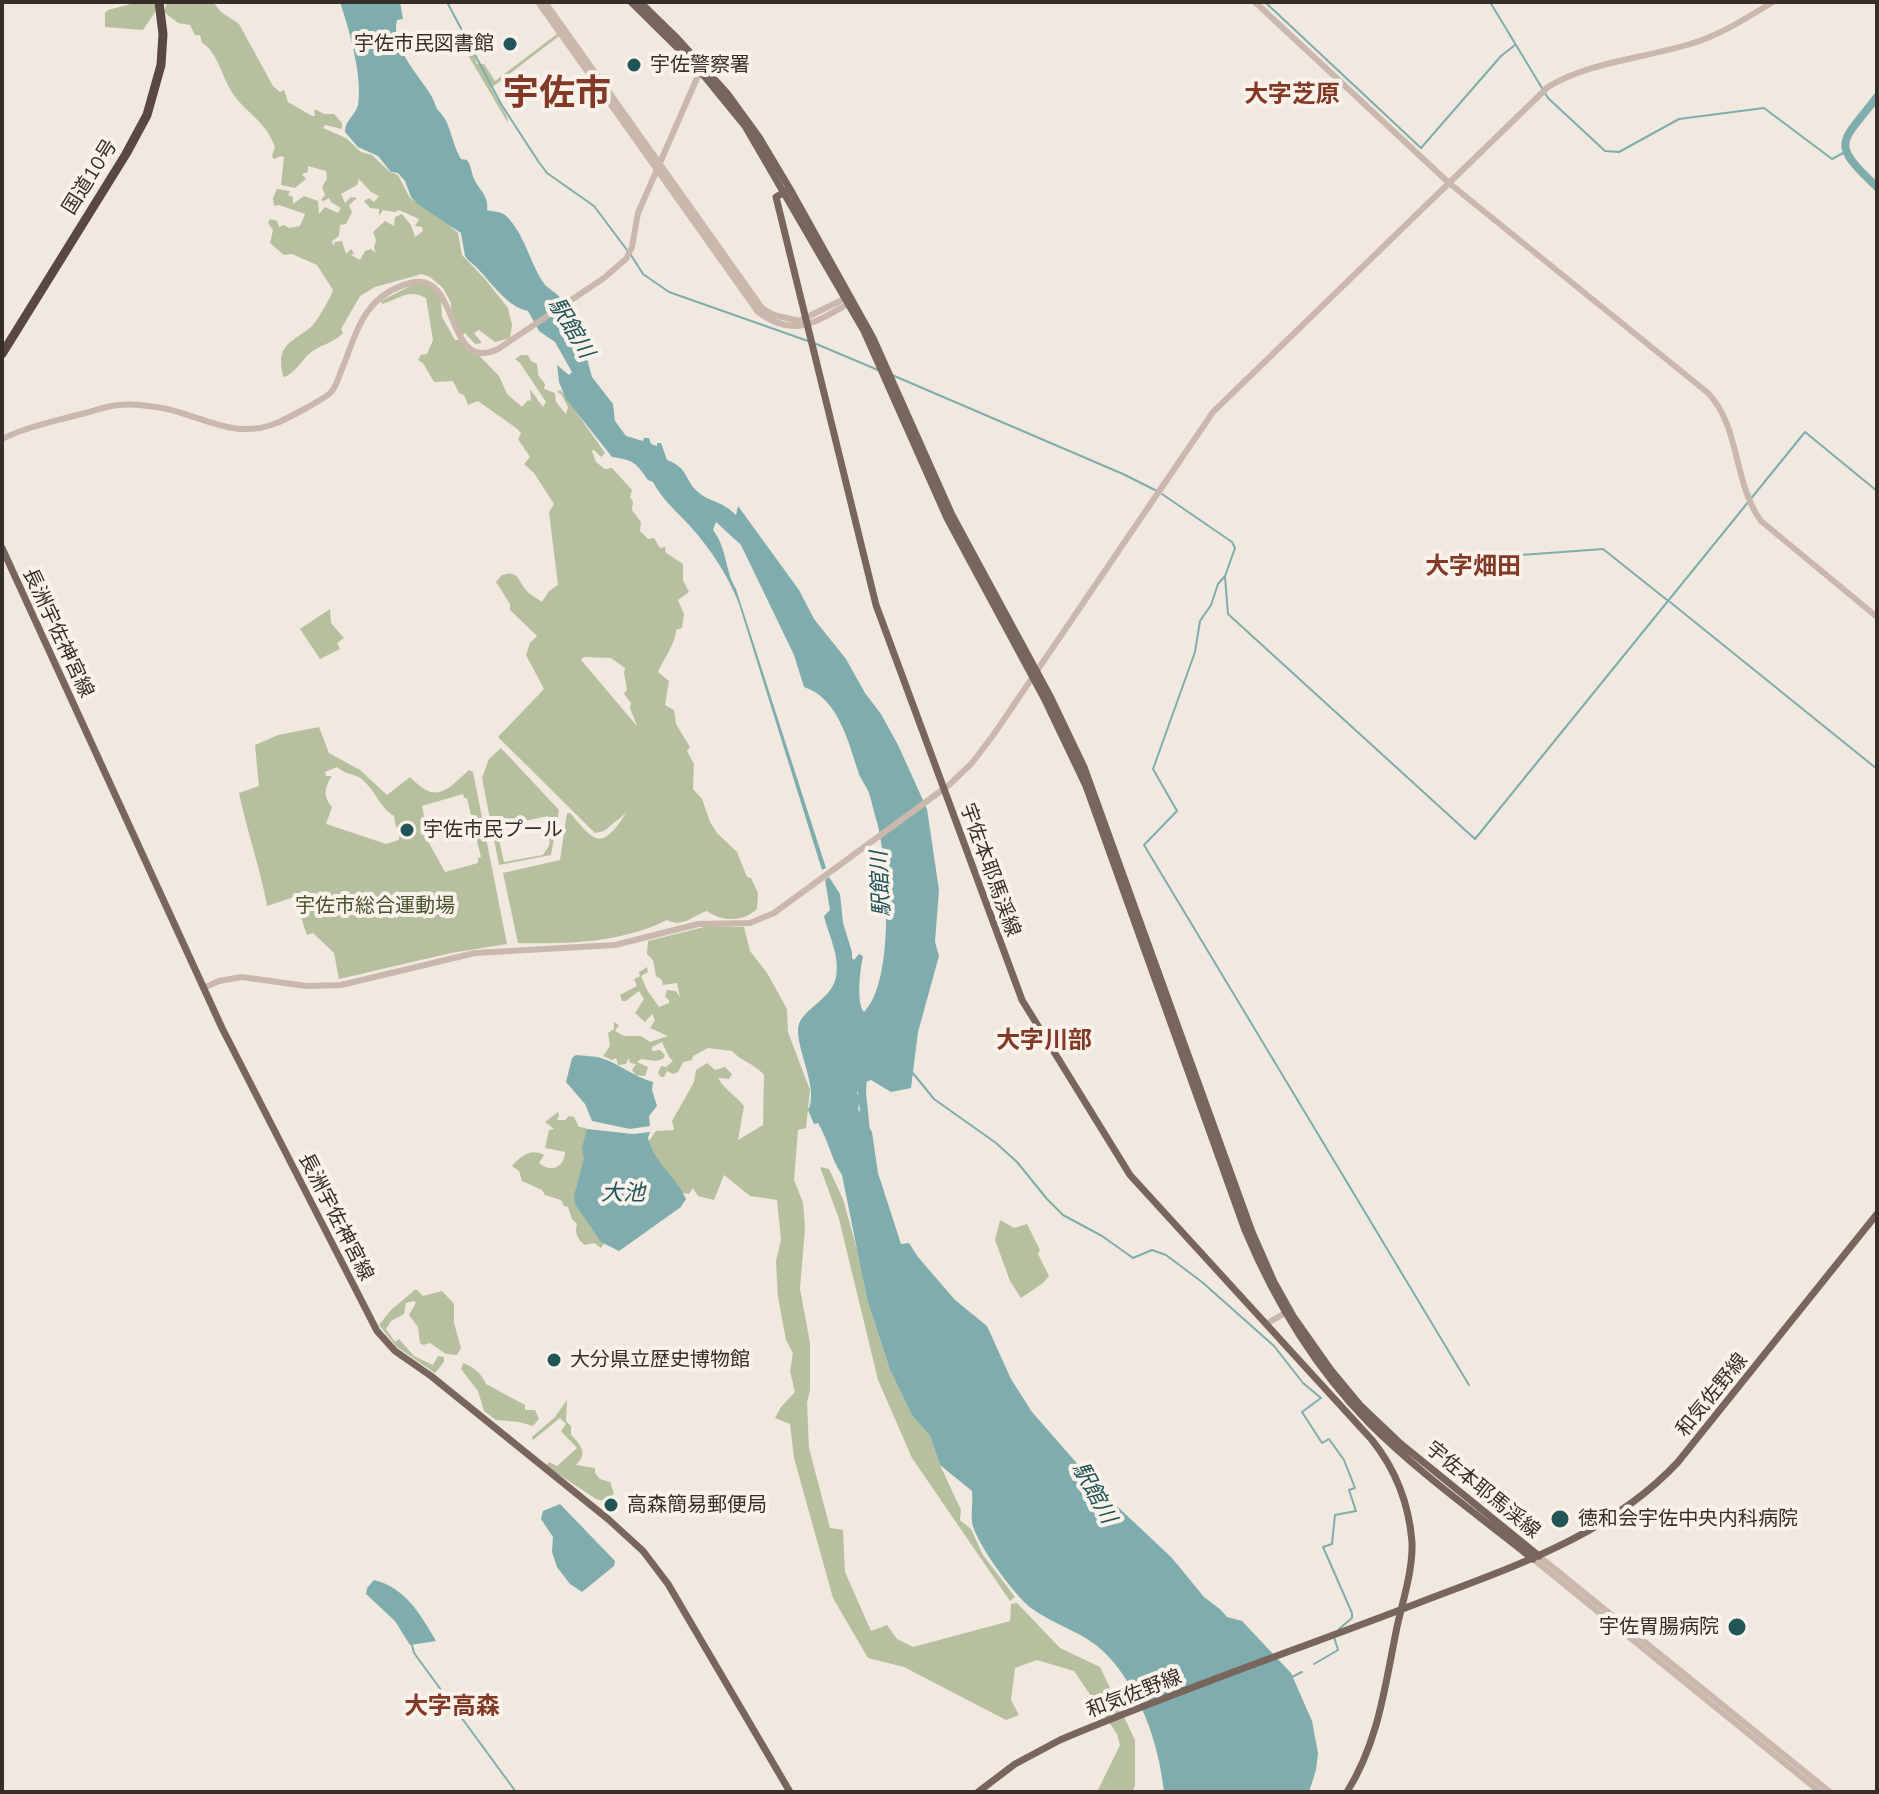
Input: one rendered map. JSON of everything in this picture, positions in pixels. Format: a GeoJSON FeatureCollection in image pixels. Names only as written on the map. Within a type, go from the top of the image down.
{"type":"FeatureCollection","features":[{"type":"Feature","properties":{"kind":"highway","name":"国道10号"},"geometry":{"type":"LineString","coordinates":[[2,354],[147,115],[161,65],[163,34],[159,2]]}},
{"type":"Feature","properties":{"kind":"main road","name":"宇佐本耶馬渓線"},"geometry":{"type":"LineString","coordinates":[[631,2],[704,71]]}},
{"type":"Feature","properties":{"kind":"main road","name":"宇佐本耶馬渓線"},"geometry":{"type":"LineString","coordinates":[[640,2],[744,116],[873,338],[952,515],[1034,673],[1086,786],[1245,1230],[1287,1312],[1334,1384],[1398,1446],[1536,1558],[1401,1610]]}},
{"type":"Feature","properties":{"kind":"main road","name":"宇佐本耶馬渓線"},"geometry":{"type":"LineString","coordinates":[[787,190],[883,371],[963,551],[1034,673]]}},
{"type":"Feature","properties":{"kind":"main road","name":"宇佐本耶馬渓線"},"geometry":{"type":"LineString","coordinates":[[787,190],[776,197],[879,616],[1022,1000],[1127,1172],[1384,1456],[1400,1488],[1411,1533],[1411,1559],[1380,1717],[1367,1756],[1347,1792]]}},
{"type":"Feature","properties":{"kind":"main road","name":"長洲宇佐神宮線"},"geometry":{"type":"LineString","coordinates":[[2,548],[203,988],[379,1334],[395,1351],[431,1376],[643,1551],[668,1584],[790,1792]]}},
{"type":"Feature","properties":{"kind":"main road","name":"和気佐野線"},"geometry":{"type":"LineString","coordinates":[[1536,1558],[1611,1519],[1640,1499],[1667,1474],[1877,1214]]}},
{"type":"Feature","properties":{"kind":"main road","name":"宇佐本耶馬渓線"},"geometry":{"type":"LineString","coordinates":[[1384,1456],[1398,1446]]}},
{"type":"Feature","properties":{"kind":"main road","name":"和気佐野線"},"geometry":{"type":"LineString","coordinates":[[978,1792],[1038,1751],[1401,1610]]}},
{"type":"Feature","properties":{"kind":"street"},"geometry":{"type":"LineString","coordinates":[[541,2],[759,306],[789,320],[808,322],[844,299],[848,300]]}},
{"type":"Feature","properties":{"kind":"street"},"geometry":{"type":"LineString","coordinates":[[1255,2],[1449,183],[1708,393],[1727,421],[1747,494],[1761,521],[1877,617]]}},
{"type":"Feature","properties":{"kind":"street"},"geometry":{"type":"LineString","coordinates":[[203,988],[242,977],[306,986],[341,985],[475,953],[615,945],[698,924],[750,923],[774,913],[949,785],[979,755],[1207,418],[1546,89],[1568,77],[1708,38],[1773,2]]}},
{"type":"Feature","properties":{"kind":"street"},"geometry":{"type":"LineString","coordinates":[[2,439],[30,428],[122,404],[165,409],[215,425],[257,428],[273,425],[332,392],[369,305],[412,282],[426,283],[438,289],[461,337],[471,349],[484,354],[498,349],[602,279],[629,256],[637,215],[704,71]]}},
{"type":"Feature","properties":{"kind":"street"},"geometry":{"type":"LineString","coordinates":[[1266,1324],[1287,1312]]}},
{"type":"Feature","properties":{"kind":"street"},"geometry":{"type":"LineString","coordinates":[[1536,1558],[1820,1792]]}},
{"type":"Feature","properties":{"kind":"street"},"geometry":{"type":"LineString","coordinates":[[1536,1558],[1830,1792]]}},
{"type":"Feature","properties":{"kind":"green space"},"geometry":{"type":"Polygon","coordinates":[[[138,2],[154,2],[157,9],[143,30],[105,27],[105,13],[108,10],[138,2]]]}},
{"type":"Feature","properties":{"kind":"green space"},"geometry":{"type":"Polygon","coordinates":[[[167,2],[213,2],[221,12],[239,24],[273,86],[280,92],[284,90],[288,102],[312,116],[315,116],[314,110],[334,114],[342,123],[342,129],[325,125],[323,128],[346,138],[361,152],[372,155],[390,172],[398,175],[410,198],[436,213],[458,233],[462,255],[508,308],[512,325],[510,338],[495,342],[479,330],[474,333],[482,343],[475,344],[465,333],[463,335],[452,319],[451,303],[443,288],[422,274],[375,287],[360,296],[341,329],[343,333],[313,351],[293,372],[283,376],[283,351],[313,325],[333,290],[317,265],[292,254],[284,255],[270,243],[273,230],[268,223],[270,219],[277,221],[279,227],[284,225],[289,228],[300,226],[305,214],[274,206],[273,198],[277,189],[290,191],[288,195],[293,197],[293,204],[304,196],[318,201],[319,214],[325,207],[338,213],[341,208],[329,198],[321,200],[325,195],[322,187],[327,179],[326,171],[308,166],[308,172],[302,174],[306,179],[295,188],[281,185],[284,157],[274,159],[272,156],[275,147],[266,130],[235,97],[200,35],[195,35],[190,25],[178,23],[164,12],[167,2]],[[359,179],[357,185],[341,194],[345,203],[351,197],[357,198],[349,205],[352,212],[346,224],[340,225],[339,236],[332,241],[333,246],[335,242],[342,241],[346,254],[351,249],[354,253],[351,255],[360,260],[365,251],[371,249],[376,253],[373,232],[385,221],[394,226],[395,217],[402,214],[411,225],[415,237],[423,231],[422,227],[415,226],[419,219],[399,210],[383,210],[379,216],[379,209],[370,208],[364,201],[369,198],[374,202],[379,196],[359,179]]]}},
{"type":"Feature","properties":{"kind":"green space"},"geometry":{"type":"Polygon","coordinates":[[[557,34],[559,36],[491,88],[508,123],[465,50],[468,48],[472,54],[471,47],[478,46],[477,64],[484,64],[495,81],[557,34]]]}},
{"type":"Feature","properties":{"kind":"green space"},"geometry":{"type":"Polygon","coordinates":[[[416,283],[431,285],[441,301],[442,317],[455,340],[464,340],[499,376],[507,394],[522,407],[528,400],[531,401],[530,389],[543,407],[546,402],[515,359],[528,355],[537,364],[544,389],[555,393],[556,402],[566,414],[568,407],[557,392],[560,390],[563,393],[605,453],[601,457],[592,451],[596,462],[605,469],[612,468],[632,490],[632,510],[641,522],[640,531],[648,539],[654,538],[660,548],[666,547],[665,552],[683,564],[683,580],[689,592],[678,600],[684,614],[682,628],[676,630],[672,646],[658,672],[669,681],[665,705],[674,710],[676,724],[690,747],[687,751],[694,764],[693,789],[702,799],[717,833],[737,852],[747,877],[751,878],[758,893],[757,909],[752,913],[727,919],[707,911],[683,922],[667,920],[613,938],[518,943],[503,873],[560,860],[567,813],[592,836],[604,838],[626,813],[604,831],[595,833],[498,737],[544,689],[526,655],[530,643],[537,636],[510,610],[510,604],[496,582],[502,575],[515,575],[528,592],[542,602],[549,591],[558,585],[549,512],[554,504],[534,473],[524,464],[530,457],[518,439],[521,433],[478,401],[468,405],[453,381],[434,382],[418,360],[421,355],[427,354],[433,340],[426,298],[409,294],[382,304],[381,301],[416,283]],[[584,657],[581,660],[637,726],[631,703],[624,694],[627,689],[625,668],[611,658],[584,657]]]}},
{"type":"Feature","properties":{"kind":"green space"},"geometry":{"type":"Polygon","coordinates":[[[330,609],[331,623],[344,638],[337,643],[340,649],[320,659],[300,629],[330,609]]]}},
{"type":"Feature","properties":{"kind":"green space","name":"宇佐市総合運動場"},"geometry":{"type":"Polygon","coordinates":[[[319,727],[329,753],[360,770],[387,795],[410,777],[427,790],[440,792],[469,770],[473,772],[507,944],[451,953],[339,979],[334,953],[313,933],[307,935],[294,897],[267,906],[242,807],[239,793],[259,786],[255,745],[278,735],[319,727]],[[337,767],[325,772],[326,776],[332,776],[326,792],[332,807],[326,824],[386,844],[399,840],[399,827],[396,827],[394,816],[362,779],[337,767]],[[463,794],[422,806],[429,843],[445,872],[478,863],[481,857],[476,837],[473,837],[467,798],[463,794]]]}},
{"type":"Feature","properties":{"kind":"green space","name":"宇佐市総合運動場"},"geometry":{"type":"Polygon","coordinates":[[[501,748],[559,810],[551,855],[499,865],[482,778],[489,759],[501,748]],[[548,816],[496,827],[504,862],[543,855],[552,834],[548,816]]]}},
{"type":"Feature","properties":{"kind":"green space"},"geometry":{"type":"Polygon","coordinates":[[[708,926],[744,927],[750,951],[767,973],[787,1009],[788,1032],[810,1090],[806,1128],[798,1130],[794,1180],[803,1203],[805,1228],[800,1289],[810,1343],[807,1403],[809,1448],[830,1528],[843,1530],[845,1572],[871,1631],[887,1625],[897,1639],[913,1647],[1010,1621],[1011,1604],[1017,1603],[1060,1648],[1100,1667],[1135,1740],[1135,1786],[1132,1792],[1097,1792],[1120,1745],[1117,1734],[1074,1671],[1037,1660],[1015,1668],[1011,1700],[1019,1715],[1006,1720],[904,1667],[868,1658],[833,1598],[794,1458],[790,1424],[775,1418],[795,1392],[790,1371],[793,1353],[786,1340],[778,1297],[776,1261],[781,1240],[777,1200],[750,1196],[724,1175],[714,1200],[698,1196],[693,1188],[689,1194],[678,1192],[646,1145],[656,1131],[674,1130],[672,1121],[694,1082],[696,1070],[707,1063],[715,1070],[725,1067],[732,1074],[729,1079],[718,1078],[744,1106],[738,1140],[763,1125],[764,1075],[732,1051],[708,1048],[693,1056],[692,1060],[683,1062],[678,1072],[673,1074],[667,1071],[661,1077],[658,1073],[661,1066],[666,1067],[673,1061],[662,1042],[652,1047],[652,1051],[660,1050],[665,1055],[663,1059],[641,1059],[637,1062],[648,1067],[645,1076],[636,1075],[632,1070],[636,1064],[630,1063],[629,1058],[626,1064],[618,1065],[616,1058],[612,1060],[603,1056],[610,1046],[608,1033],[614,1029],[614,1022],[619,1025],[615,1031],[624,1036],[641,1036],[650,1042],[668,1036],[650,1028],[655,1020],[652,1014],[645,1022],[635,1013],[644,999],[639,991],[626,1001],[622,1001],[620,995],[637,986],[634,979],[647,967],[648,972],[641,976],[659,1007],[669,1003],[665,997],[667,990],[676,991],[680,997],[677,983],[663,985],[656,976],[653,960],[647,954],[648,941],[708,926]]]}},
{"type":"Feature","properties":{"kind":"green space"},"geometry":{"type":"Polygon","coordinates":[[[558,1112],[557,1120],[574,1117],[579,1127],[586,1128],[590,1135],[605,1242],[601,1248],[594,1243],[585,1245],[577,1236],[577,1224],[568,1207],[561,1200],[545,1195],[542,1190],[522,1181],[519,1171],[512,1166],[523,1156],[535,1152],[544,1155],[539,1163],[548,1168],[562,1162],[565,1152],[545,1148],[549,1130],[554,1129],[545,1122],[558,1112]]]}},
{"type":"Feature","properties":{"kind":"green space"},"geometry":{"type":"Polygon","coordinates":[[[820,1167],[829,1169],[843,1199],[867,1299],[890,1370],[912,1415],[930,1436],[961,1510],[960,1520],[971,1529],[983,1555],[1015,1597],[1010,1601],[912,1458],[878,1380],[839,1219],[820,1167]]]}},
{"type":"Feature","properties":{"kind":"green space"},"geometry":{"type":"Polygon","coordinates":[[[1000,1220],[1014,1228],[1027,1224],[1049,1276],[1021,1298],[1010,1281],[995,1240],[1000,1220]]]}},
{"type":"Feature","properties":{"kind":"green space"},"geometry":{"type":"Polygon","coordinates":[[[416,1289],[423,1296],[442,1291],[454,1304],[454,1323],[461,1348],[457,1355],[446,1354],[430,1343],[420,1343],[418,1327],[409,1315],[416,1303],[414,1301],[406,1303],[404,1314],[391,1321],[386,1329],[395,1342],[399,1339],[414,1356],[433,1365],[438,1356],[444,1357],[444,1362],[435,1373],[397,1347],[379,1325],[416,1289]]]}},
{"type":"Feature","properties":{"kind":"green space"},"geometry":{"type":"Polygon","coordinates":[[[463,1363],[477,1371],[486,1384],[525,1405],[525,1410],[535,1410],[539,1419],[533,1426],[496,1420],[484,1411],[478,1391],[461,1369],[463,1363]]]}},
{"type":"Feature","properties":{"kind":"green space"},"geometry":{"type":"Polygon","coordinates":[[[567,1400],[566,1421],[582,1453],[576,1465],[595,1468],[600,1479],[610,1482],[614,1493],[606,1500],[596,1499],[546,1466],[549,1462],[557,1466],[577,1448],[561,1431],[566,1424],[560,1418],[533,1440],[532,1437],[555,1417],[567,1400]]]}},
{"type":"Feature","properties":{"kind":"water"},"geometry":{"type":"Polygon","coordinates":[[[340,2],[400,2],[403,19],[397,20],[396,30],[407,61],[445,118],[461,159],[469,163],[485,197],[487,210],[503,214],[512,222],[543,282],[561,299],[575,327],[573,340],[587,359],[592,377],[613,404],[615,421],[626,436],[643,441],[649,438],[651,444],[657,446],[661,443],[667,460],[683,470],[703,496],[736,515],[738,506],[799,590],[814,619],[846,659],[898,745],[927,809],[939,890],[935,942],[939,956],[918,1032],[911,1088],[891,1092],[871,1080],[861,1084],[857,1093],[860,1098],[858,1109],[872,1132],[878,1173],[901,1244],[909,1243],[955,1300],[987,1326],[1011,1379],[1032,1412],[1102,1492],[1172,1558],[1204,1597],[1227,1617],[1242,1621],[1291,1673],[1312,1721],[1318,1753],[1309,1792],[1164,1792],[1158,1755],[1146,1718],[1117,1667],[1089,1640],[1024,1602],[980,1542],[972,1522],[972,1491],[940,1465],[930,1436],[912,1415],[890,1370],[867,1299],[842,1175],[818,1123],[814,1124],[808,1110],[811,1102],[810,1082],[799,1040],[799,1024],[833,986],[837,969],[824,916],[830,910],[825,880],[829,877],[840,894],[852,958],[854,960],[859,954],[863,956],[859,994],[864,1012],[874,997],[885,950],[886,892],[881,841],[869,793],[845,734],[825,701],[804,687],[794,655],[741,545],[716,522],[713,530],[721,544],[826,868],[822,870],[730,583],[697,534],[653,482],[634,463],[612,457],[566,399],[559,382],[557,365],[569,375],[572,372],[555,342],[539,331],[528,311],[503,297],[468,260],[461,233],[419,205],[398,173],[391,172],[378,156],[358,147],[345,132],[358,105],[359,81],[340,2]]]}},
{"type":"Feature","properties":{"kind":"water"},"geometry":{"type":"Polygon","coordinates":[[[576,1055],[601,1058],[653,1082],[657,1106],[649,1116],[650,1126],[630,1129],[592,1121],[585,1104],[566,1082],[572,1058],[576,1055]]]}},
{"type":"Feature","properties":{"kind":"water","name":"大池"},"geometry":{"type":"Polygon","coordinates":[[[587,1129],[633,1134],[650,1132],[648,1138],[655,1155],[686,1199],[681,1207],[619,1251],[601,1242],[575,1204],[587,1129]]]}},
{"type":"Feature","properties":{"kind":"water"},"geometry":{"type":"Polygon","coordinates":[[[560,1504],[615,1561],[614,1566],[582,1592],[570,1584],[557,1567],[552,1552],[553,1537],[541,1519],[543,1511],[560,1504]]]}},
{"type":"Feature","properties":{"kind":"water"},"geometry":{"type":"Polygon","coordinates":[[[374,1580],[404,1596],[436,1641],[410,1645],[395,1621],[366,1594],[374,1580]]]}},
{"type":"Feature","properties":{"kind":"waterway"},"geometry":{"type":"LineString","coordinates":[[447,2],[501,104],[538,161],[547,173],[594,206],[627,250]]}},
{"type":"Feature","properties":{"kind":"waterway"},"geometry":{"type":"LineString","coordinates":[[1265,2],[1421,148],[1501,56],[1515,45]]}},
{"type":"Feature","properties":{"kind":"waterway"},"geometry":{"type":"LineString","coordinates":[[1490,2],[1548,98],[1605,151],[1619,152],[1679,119],[1764,108],[1832,159],[1845,152]]}},
{"type":"Feature","properties":{"kind":"waterway"},"geometry":{"type":"LineString","coordinates":[[1877,97],[1855,125],[1846,143],[1846,151],[1852,161],[1877,187]]}},
{"type":"Feature","properties":{"kind":"waterway"},"geometry":{"type":"LineString","coordinates":[[631,255],[643,274],[669,292],[808,341]]}},
{"type":"Feature","properties":{"kind":"waterway"},"geometry":{"type":"LineString","coordinates":[[814,343],[878,370]]}},
{"type":"Feature","properties":{"kind":"waterway"},"geometry":{"type":"LineString","coordinates":[[892,375],[1157,491]]}},
{"type":"Feature","properties":{"kind":"waterway"},"geometry":{"type":"LineString","coordinates":[[1225,577],[1228,614],[1475,839],[1805,432],[1877,491]]}},
{"type":"Feature","properties":{"kind":"waterway"},"geometry":{"type":"LineString","coordinates":[[1162,494],[1232,542],[1235,548],[1225,576],[1200,621],[1195,652],[1153,769],[1177,811],[1144,845],[1469,1385]]}},
{"type":"Feature","properties":{"kind":"waterway"},"geometry":{"type":"LineString","coordinates":[[1521,555],[1603,549],[1667,600]]}},
{"type":"Feature","properties":{"kind":"waterway"},"geometry":{"type":"LineString","coordinates":[[1670,602],[1877,769]]}},
{"type":"Feature","properties":{"kind":"waterway"},"geometry":{"type":"LineString","coordinates":[[912,1072],[934,1099],[996,1143],[1017,1162],[1063,1215],[1102,1236],[1133,1258],[1152,1250],[1166,1255],[1202,1282],[1274,1346],[1303,1383],[1321,1398],[1302,1412],[1322,1443],[1329,1439],[1344,1460],[1355,1488],[1349,1490],[1356,1511],[1335,1515],[1332,1544],[1323,1547],[1352,1613],[1352,1618],[1339,1629]]}},
{"type":"Feature","properties":{"kind":"waterway","name":"駅館川"},"geometry":{"type":"LineString","coordinates":[[863,1074],[866,1132]]}},
{"type":"Feature","properties":{"kind":"waterway"},"geometry":{"type":"LineString","coordinates":[[1314,1664],[1338,1650],[1334,1637]]}},
{"type":"Feature","properties":{"kind":"waterway"},"geometry":{"type":"LineString","coordinates":[[412,1645],[414,1653],[516,1792]]}},
{"type":"Feature","properties":{"kind":"waterway"},"geometry":{"type":"LineString","coordinates":[[1292,1677],[1302,1672]]}},
{"type":"Feature","properties":{"kind":"place","name":"宇佐市民図書館"},"geometry":{"type":"Point","coordinates":[510,44]}},
{"type":"Feature","properties":{"kind":"place","name":"宇佐警察署"},"geometry":{"type":"Point","coordinates":[634,65]}},
{"type":"Feature","properties":{"kind":"place","name":"宇佐市民プール"},"geometry":{"type":"Point","coordinates":[407,830]}},
{"type":"Feature","properties":{"kind":"place","name":"大分県立歴史博物館"},"geometry":{"type":"Point","coordinates":[554,1360]}},
{"type":"Feature","properties":{"kind":"place","name":"高森簡易郵便局"},"geometry":{"type":"Point","coordinates":[611,1505]}},
{"type":"Feature","properties":{"kind":"place","name":"徳和会宇佐中央内科病院"},"geometry":{"type":"Point","coordinates":[1560,1519]}},
{"type":"Feature","properties":{"kind":"place","name":"宇佐胃腸病院"},"geometry":{"type":"Point","coordinates":[1737,1627]}},
{"type":"Feature","properties":{"kind":"district","name":"宇佐市"},"geometry":{"type":"Point","coordinates":[557,94]}},
{"type":"Feature","properties":{"kind":"district","name":"大字芝原"},"geometry":{"type":"Point","coordinates":[1292,95]}},
{"type":"Feature","properties":{"kind":"district","name":"大字畑田"},"geometry":{"type":"Point","coordinates":[1473,567]}},
{"type":"Feature","properties":{"kind":"district","name":"大字川部"},"geometry":{"type":"Point","coordinates":[1044,1041]}},
{"type":"Feature","properties":{"kind":"district","name":"大字高森"},"geometry":{"type":"Point","coordinates":[452,1707]}}]}
